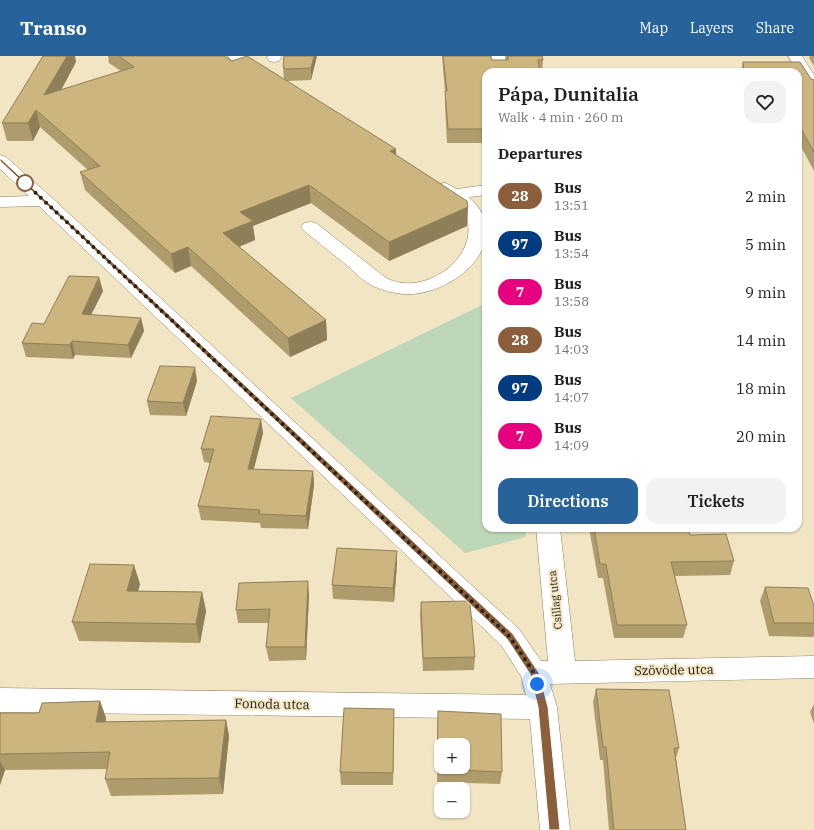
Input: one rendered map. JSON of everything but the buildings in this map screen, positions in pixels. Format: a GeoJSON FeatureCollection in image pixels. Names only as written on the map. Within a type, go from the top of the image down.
{"type":"FeatureCollection","features":[{"type":"Feature","properties":{"kind":"street"},"geometry":{"type":"LineString","coordinates":[[235,56],[281,85]]}},
{"type":"Feature","properties":{"kind":"street"},"geometry":{"type":"LineString","coordinates":[[498,56],[499,68]]}},
{"type":"Feature","properties":{"kind":"street"},"geometry":{"type":"LineString","coordinates":[[795,56],[814,87]]}},
{"type":"Feature","properties":{"kind":"street"},"geometry":{"type":"LineString","coordinates":[[802,91],[814,91]]}},
{"type":"Feature","properties":{"kind":"street"},"geometry":{"type":"LineString","coordinates":[[0,160],[510,637],[534,673],[543,707],[555,830]]}},
{"type":"Feature","properties":{"kind":"street"},"geometry":{"type":"LineString","coordinates":[[310,227],[377,281],[397,288],[416,289],[434,284],[454,274],[464,264],[478,235],[475,216],[467,205],[454,194],[434,181]]}},
{"type":"Feature","properties":{"kind":"street"},"geometry":{"type":"LineString","coordinates":[[454,194],[482,190]]}},
{"type":"Feature","properties":{"kind":"street"},"geometry":{"type":"LineString","coordinates":[[0,202],[45,202]]}},
{"type":"Feature","properties":{"kind":"street","name":"Csillag utca"},"geometry":{"type":"LineString","coordinates":[[548,532],[563,672]]}},
{"type":"Feature","properties":{"kind":"street","name":"Szövöde utca"},"geometry":{"type":"LineString","coordinates":[[534,673],[814,667]]}},
{"type":"Feature","properties":{"kind":"street","name":"Fonoda utca"},"geometry":{"type":"LineString","coordinates":[[0,700],[543,707]]}},
{"type":"Feature","properties":{"kind":"green space"},"geometry":{"type":"Polygon","coordinates":[[[482,305],[482,532],[526,532],[526,537],[465,553],[291,398],[482,305]]]}},
{"type":"Feature","properties":{"kind":"bus line","name":"28"},"geometry":{"type":"LineString","coordinates":[[0,160],[510,637],[534,673],[543,707],[555,830]]}},
{"type":"Feature","properties":{"kind":"route"},"geometry":{"type":"LineString","coordinates":[[25,183],[510,637],[534,673],[537,684]]}}]}
